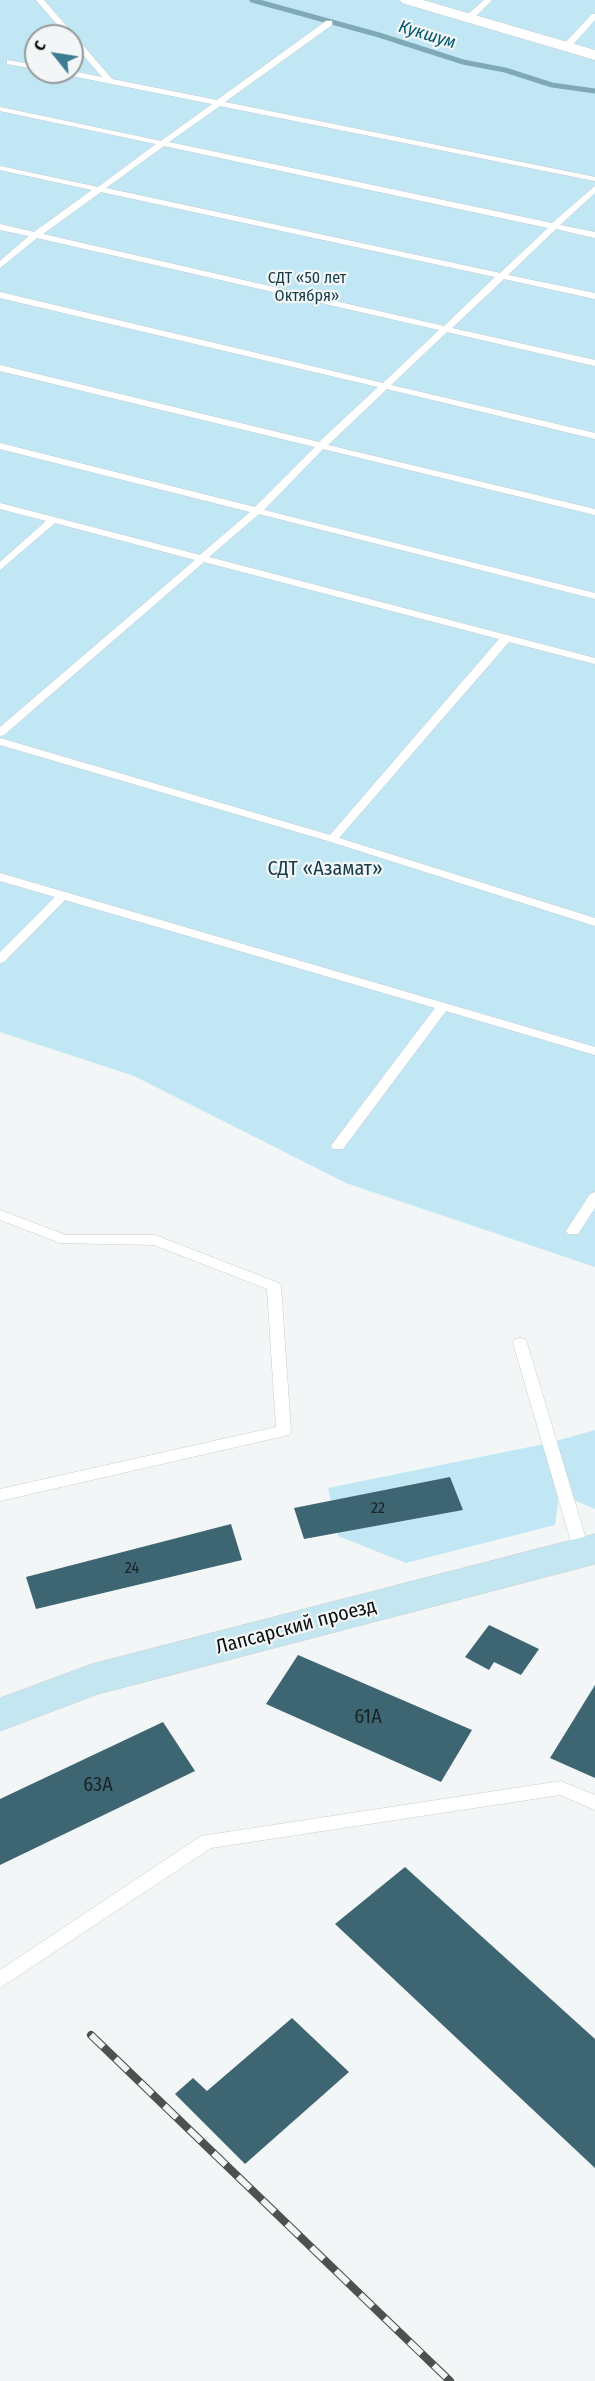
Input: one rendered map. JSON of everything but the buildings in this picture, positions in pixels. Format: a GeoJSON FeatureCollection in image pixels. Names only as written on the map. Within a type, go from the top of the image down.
{"type":"FeatureCollection","features":[{"type":"Feature","properties":{"kind":"street"},"geometry":{"type":"LineString","coordinates":[[407,0],[595,55]]}},
{"type":"Feature","properties":{"kind":"street","name":"Лапсарский проезд"},"geometry":{"type":"LineString","coordinates":[[0,1715],[92,1680],[589,1551]]}},
{"type":"Feature","properties":{"kind":"lane"},"geometry":{"type":"LineString","coordinates":[[40,0],[60,24]]}},
{"type":"Feature","properties":{"kind":"lane"},"geometry":{"type":"LineString","coordinates":[[468,19],[488,0]]}},
{"type":"Feature","properties":{"kind":"lane"},"geometry":{"type":"LineString","coordinates":[[566,47],[595,16]]}},
{"type":"Feature","properties":{"kind":"lane"},"geometry":{"type":"LineString","coordinates":[[0,265],[36,235],[329,23]]}},
{"type":"Feature","properties":{"kind":"lane"},"geometry":{"type":"LineString","coordinates":[[84,52],[109,80]]}},
{"type":"Feature","properties":{"kind":"lane"},"geometry":{"type":"LineString","coordinates":[[10,62],[24,65]]}},
{"type":"Feature","properties":{"kind":"lane"},"geometry":{"type":"LineString","coordinates":[[84,75],[595,179]]}},
{"type":"Feature","properties":{"kind":"lane"},"geometry":{"type":"LineString","coordinates":[[0,109],[595,235]]}},
{"type":"Feature","properties":{"kind":"lane"},"geometry":{"type":"LineString","coordinates":[[0,168],[595,296]]}},
{"type":"Feature","properties":{"kind":"lane"},"geometry":{"type":"LineString","coordinates":[[0,733],[256,512],[320,447],[595,188]]}},
{"type":"Feature","properties":{"kind":"lane"},"geometry":{"type":"LineString","coordinates":[[0,227],[595,363]]}},
{"type":"Feature","properties":{"kind":"lane"},"geometry":{"type":"LineString","coordinates":[[0,294],[595,436]]}},
{"type":"Feature","properties":{"kind":"lane"},"geometry":{"type":"LineString","coordinates":[[0,368],[595,512]]}},
{"type":"Feature","properties":{"kind":"lane"},"geometry":{"type":"LineString","coordinates":[[0,446],[595,596]]}},
{"type":"Feature","properties":{"kind":"lane"},"geometry":{"type":"LineString","coordinates":[[0,506],[595,661]]}},
{"type":"Feature","properties":{"kind":"lane"},"geometry":{"type":"LineString","coordinates":[[0,567],[54,519]]}},
{"type":"Feature","properties":{"kind":"lane"},"geometry":{"type":"LineString","coordinates":[[332,839],[507,638]]}},
{"type":"Feature","properties":{"kind":"lane"},"geometry":{"type":"LineString","coordinates":[[0,741],[332,839],[595,922]]}},
{"type":"Feature","properties":{"kind":"lane"},"geometry":{"type":"LineString","coordinates":[[0,877],[595,1051]]}},
{"type":"Feature","properties":{"kind":"lane"},"geometry":{"type":"LineString","coordinates":[[0,959],[63,895]]}},
{"type":"Feature","properties":{"kind":"lane"},"geometry":{"type":"LineString","coordinates":[[338,1146],[443,1006]]}},
{"type":"Feature","properties":{"kind":"lane"},"geometry":{"type":"LineString","coordinates":[[573,1230],[595,1197]]}},
{"type":"Feature","properties":{"kind":"lane"},"geometry":{"type":"LineString","coordinates":[[0,1215],[65,1240],[154,1240],[274,1286],[284,1431],[0,1495]]}},
{"type":"Feature","properties":{"kind":"lane"},"geometry":{"type":"LineString","coordinates":[[520,1343],[589,1551]]}},
{"type":"Feature","properties":{"kind":"lane"},"geometry":{"type":"LineString","coordinates":[[0,1980],[207,1841],[561,1788],[595,1803]]}},
{"type":"Feature","properties":{"kind":"green space"},"geometry":{"type":"Polygon","coordinates":[[[0,0],[595,0],[595,1267],[346,1183],[134,1076],[0,1032],[0,0]]]}},
{"type":"Feature","properties":{"kind":"green space"},"geometry":{"type":"Polygon","coordinates":[[[595,1430],[595,1509],[559,1494],[555,1525],[406,1563],[338,1536],[328,1488],[549,1443],[595,1430]]]}},
{"type":"Feature","properties":{"kind":"waterway","name":"Кукшум"},"geometry":{"type":"LineString","coordinates":[[252,0],[379,35],[463,62],[505,70],[552,85],[595,91]]}},
{"type":"Feature","properties":{"kind":"railway"},"geometry":{"type":"LineString","coordinates":[[91,2035],[450,2381]]}},
{"type":"Feature","properties":{"kind":"park label","name":"СДТ «50 лет Октября»"},"geometry":{"type":"Point","coordinates":[307,288]}},
{"type":"Feature","properties":{"kind":"park label","name":"СДТ «Азамат»"},"geometry":{"type":"Point","coordinates":[325,869]}}]}
